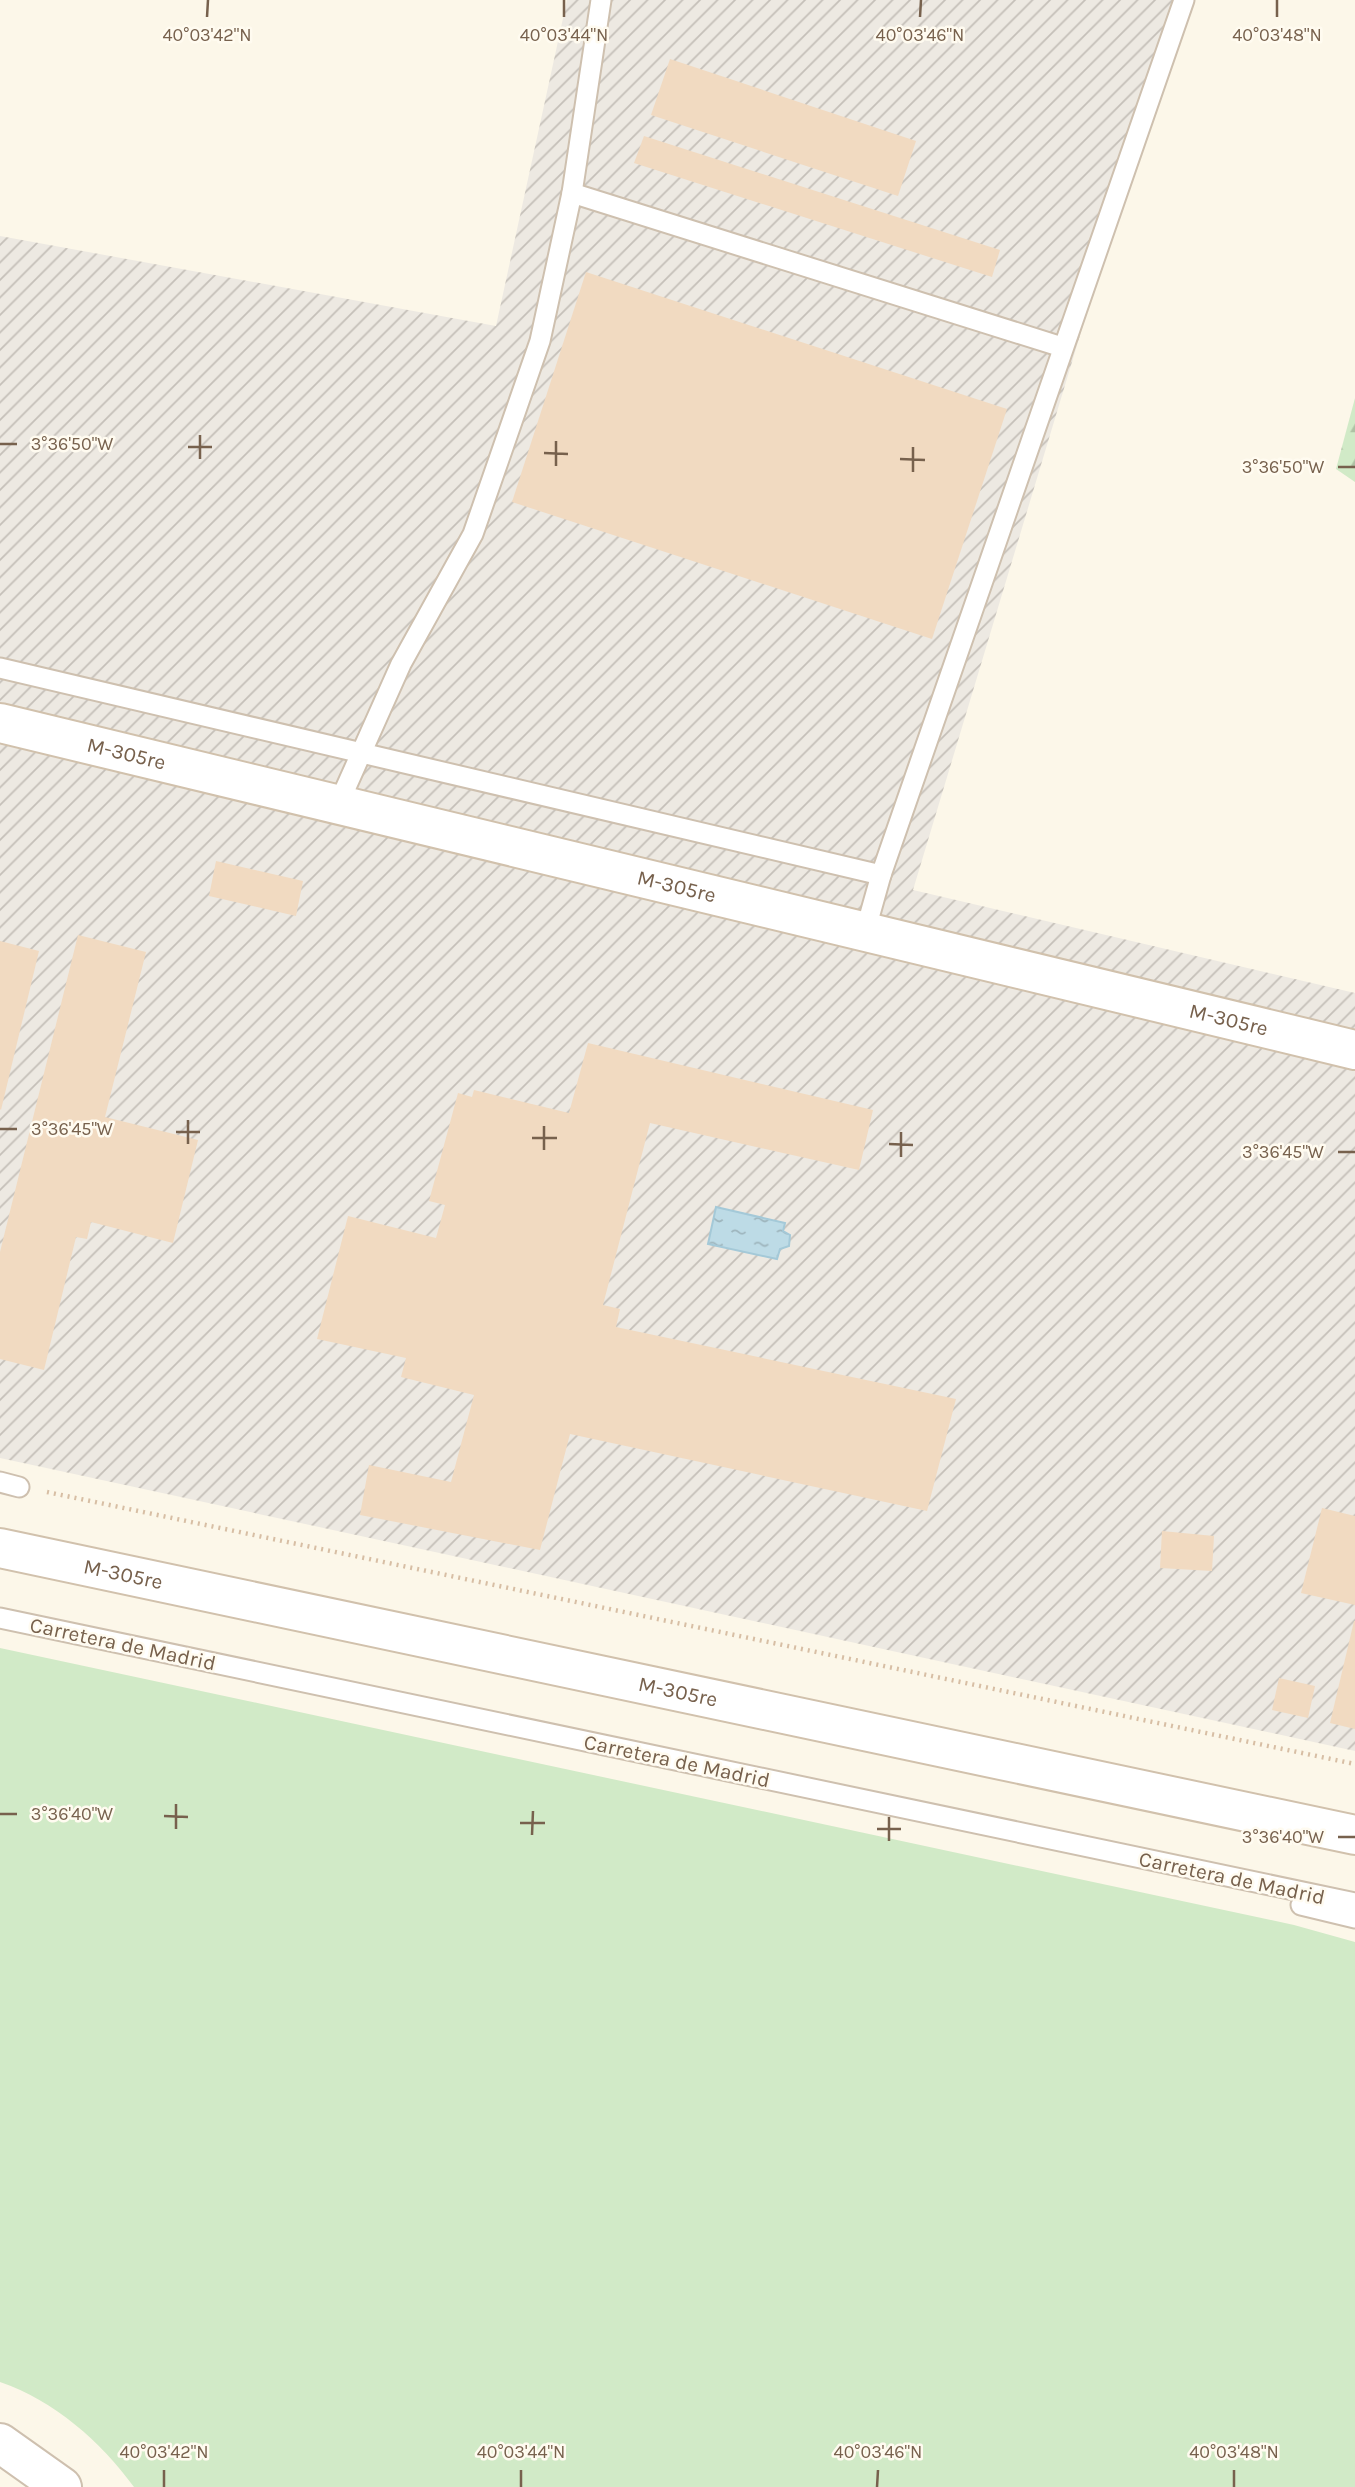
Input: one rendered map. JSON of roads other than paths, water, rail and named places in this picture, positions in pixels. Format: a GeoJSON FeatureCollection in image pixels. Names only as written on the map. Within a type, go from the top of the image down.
{"type":"FeatureCollection","features":[{"type":"Feature","properties":{"kind":"main road","name":"M-305re"},"geometry":{"type":"LineString","coordinates":[[0,723],[1355,1050]]}},
{"type":"Feature","properties":{"kind":"main road","name":"M-305re"},"geometry":{"type":"LineString","coordinates":[[0,1548],[1355,1835]]}},
{"type":"Feature","properties":{"kind":"main road"},"geometry":{"type":"LineString","coordinates":[[0,2443],[62,2487]]}},
{"type":"Feature","properties":{"kind":"lane"},"geometry":{"type":"LineString","coordinates":[[338,805],[401,664],[472,534],[540,341],[572,193],[601,0]]}},
{"type":"Feature","properties":{"kind":"lane"},"geometry":{"type":"LineString","coordinates":[[865,932],[881,875],[1184,0]]}},
{"type":"Feature","properties":{"kind":"lane"},"geometry":{"type":"LineString","coordinates":[[572,193],[1062,347]]}},
{"type":"Feature","properties":{"kind":"lane"},"geometry":{"type":"LineString","coordinates":[[0,668],[881,875]]}},
{"type":"Feature","properties":{"kind":"lane","name":"Carretera de Madrid"},"geometry":{"type":"LineString","coordinates":[[0,1618],[1355,1903]]}},
{"type":"Feature","properties":{"kind":"lane"},"geometry":{"type":"LineString","coordinates":[[1195,1870],[1211,1883],[1355,1918]]}},
{"type":"Feature","properties":{"kind":"water"},"geometry":{"type":"Polygon","coordinates":[[[716,1207],[785,1223],[783,1231],[790,1235],[789,1246],[780,1249],[777,1259],[708,1244],[716,1207]]]}}]}
